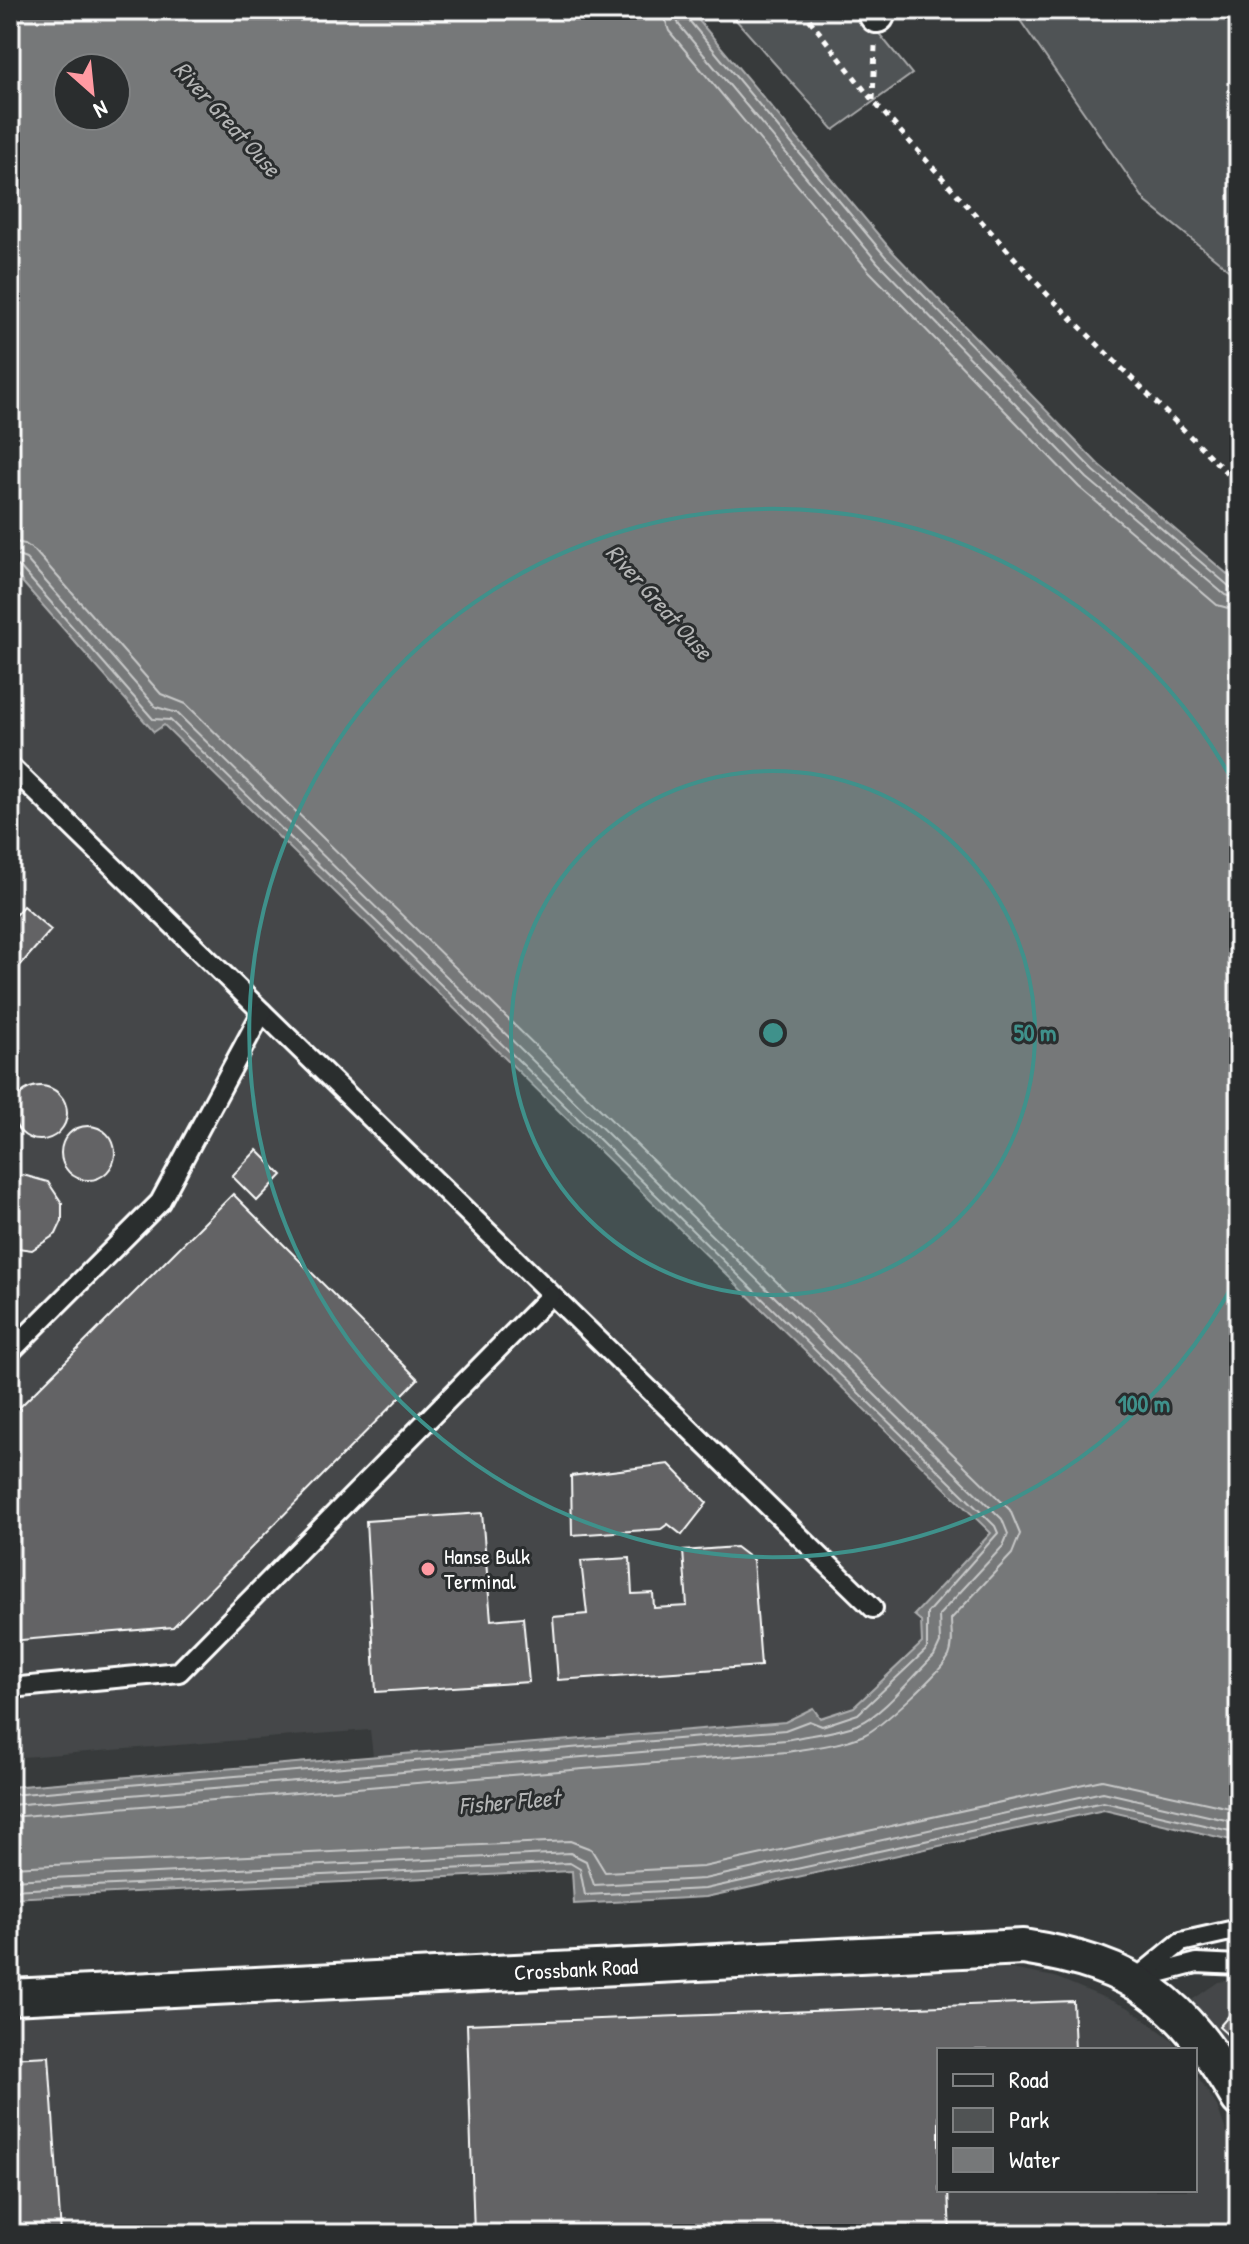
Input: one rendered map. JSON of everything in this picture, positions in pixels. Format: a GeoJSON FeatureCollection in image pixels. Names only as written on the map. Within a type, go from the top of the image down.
{"type":"FeatureCollection","features":[{"type":"Feature","properties":{"kind":"street","name":"Crossbank Road"},"geometry":{"type":"LineString","coordinates":[[10,1997],[1023,1947],[1063,1953],[1136,1979],[1167,2003],[1196,2036],[1239,2099]]}},
{"type":"Feature","properties":{"kind":"lane"},"geometry":{"type":"LineString","coordinates":[[10,766],[873,1608]]}},
{"type":"Feature","properties":{"kind":"lane"},"geometry":{"type":"LineString","coordinates":[[10,1352],[160,1202],[262,1012]]}},
{"type":"Feature","properties":{"kind":"lane"},"geometry":{"type":"LineString","coordinates":[[10,1688],[179,1672],[551,1295]]}},
{"type":"Feature","properties":{"kind":"lane"},"geometry":{"type":"LineString","coordinates":[[1136,1979],[1181,1942],[1239,1929]]}},
{"type":"Feature","properties":{"kind":"lane"},"geometry":{"type":"LineString","coordinates":[[1136,1979],[1197,1963],[1239,1965]]}},
{"type":"Feature","properties":{"kind":"path"},"geometry":{"type":"LineString","coordinates":[[802,10],[873,101],[1046,293],[1239,485]]}},
{"type":"Feature","properties":{"kind":"path"},"geometry":{"type":"LineString","coordinates":[[873,101],[875,12]]}},
{"type":"Feature","properties":{"kind":"shaded area"},"geometry":{"type":"Polygon","coordinates":[[[10,568],[154,732],[163,725],[991,1533],[914,1615],[921,1621],[922,1643],[854,1707],[820,1718],[813,1709],[785,1722],[373,1757],[370,1730],[10,1758],[10,568]]]}},
{"type":"Feature","properties":{"kind":"shaded area"},"geometry":{"type":"Polygon","coordinates":[[[1006,1968],[1055,1977],[1129,2008],[1171,2039],[1178,2048],[937,2048],[937,2192],[1197,2192],[1197,2075],[1217,2106],[1239,2167],[1238,2234],[10,2234],[10,2016],[1006,1968]]]}},
{"type":"Feature","properties":{"kind":"shaded area"},"geometry":{"type":"Polygon","coordinates":[[[1239,1979],[1239,2067],[1192,2000],[1218,1982],[1239,1979]]]}},
{"type":"Feature","properties":{"kind":"green space"},"geometry":{"type":"Polygon","coordinates":[[[727,10],[860,10],[912,74],[834,130],[727,10]]]}},
{"type":"Feature","properties":{"kind":"green space"},"geometry":{"type":"Polygon","coordinates":[[[1013,10],[1239,10],[1239,278],[1146,202],[1013,10]]]}},
{"type":"Feature","properties":{"kind":"water"},"geometry":{"type":"Polygon","coordinates":[[[10,10],[690,10],[891,250],[1099,465],[1239,584],[1239,1842],[1104,1810],[706,1897],[574,1904],[572,1871],[10,1898],[10,1787],[785,1722],[813,1708],[820,1718],[854,1707],[922,1643],[921,1621],[914,1615],[991,1533],[164,725],[154,732],[10,568],[10,10]]]}},
{"type":"Feature","properties":{"kind":"building"},"geometry":{"type":"Polygon","coordinates":[[[23,906],[51,930],[10,977],[10,921],[23,906]]]}},
{"type":"Feature","properties":{"kind":"building"},"geometry":{"type":"Polygon","coordinates":[[[10,1054],[18,1063],[20,1078],[10,1095],[10,1054]]]}},
{"type":"Feature","properties":{"kind":"building"},"geometry":{"type":"Polygon","coordinates":[[[40,1086],[59,1094],[67,1113],[59,1132],[40,1140],[21,1132],[13,1113],[21,1094],[40,1086]]]}},
{"type":"Feature","properties":{"kind":"building"},"geometry":{"type":"Polygon","coordinates":[[[88,1126],[107,1134],[115,1153],[107,1172],[88,1180],[69,1172],[61,1153],[69,1134],[88,1126]]]}},
{"type":"Feature","properties":{"kind":"building"},"geometry":{"type":"Polygon","coordinates":[[[257,1150],[282,1175],[257,1201],[232,1176],[257,1150]]]}},
{"type":"Feature","properties":{"kind":"building"},"geometry":{"type":"Polygon","coordinates":[[[23,1175],[48,1182],[62,1203],[62,1221],[56,1234],[32,1250],[10,1247],[10,1178],[23,1175]]]}},
{"type":"Feature","properties":{"kind":"building"},"geometry":{"type":"Polygon","coordinates":[[[233,1194],[418,1379],[173,1627],[10,1641],[10,1417],[233,1194]]]}},
{"type":"Feature","properties":{"kind":"building"},"geometry":{"type":"Polygon","coordinates":[[[669,1464],[707,1503],[682,1535],[668,1524],[661,1529],[572,1535],[571,1476],[669,1464]]]}},
{"type":"Feature","properties":{"kind":"building","name":"Hanse Bulk Terminal"},"geometry":{"type":"Polygon","coordinates":[[[482,1513],[491,1620],[523,1617],[529,1682],[376,1692],[366,1521],[482,1513]]]}},
{"type":"Feature","properties":{"kind":"building"},"geometry":{"type":"Polygon","coordinates":[[[736,1547],[753,1560],[761,1666],[558,1680],[553,1617],[587,1614],[581,1561],[630,1558],[632,1594],[653,1593],[654,1608],[687,1606],[683,1551],[736,1547]]]}},
{"type":"Feature","properties":{"kind":"building"},"geometry":{"type":"Polygon","coordinates":[[[1073,2001],[1075,2048],[937,2048],[937,2192],[948,2192],[950,2234],[474,2234],[467,2024],[1073,2001]]]}},
{"type":"Feature","properties":{"kind":"building"},"geometry":{"type":"Polygon","coordinates":[[[1239,2004],[1239,2045],[1219,2027],[1239,2004]]]}},
{"type":"Feature","properties":{"kind":"building"},"geometry":{"type":"Polygon","coordinates":[[[49,2056],[61,2234],[10,2234],[10,2058],[49,2056]]]}},
{"type":"Feature","properties":{"kind":"place","name":"Hanse Bulk Terminal"},"geometry":{"type":"Point","coordinates":[428,1569]}},
{"type":"Feature","properties":{"kind":"water label","name":"River Great Ouse"},"geometry":{"type":"Point","coordinates":[227,119]}},
{"type":"Feature","properties":{"kind":"water label","name":"River Great Ouse"},"geometry":{"type":"Point","coordinates":[659,602]}},
{"type":"Feature","properties":{"kind":"water label","name":"Fisher Fleet"},"geometry":{"type":"Point","coordinates":[509,1802]}}]}
